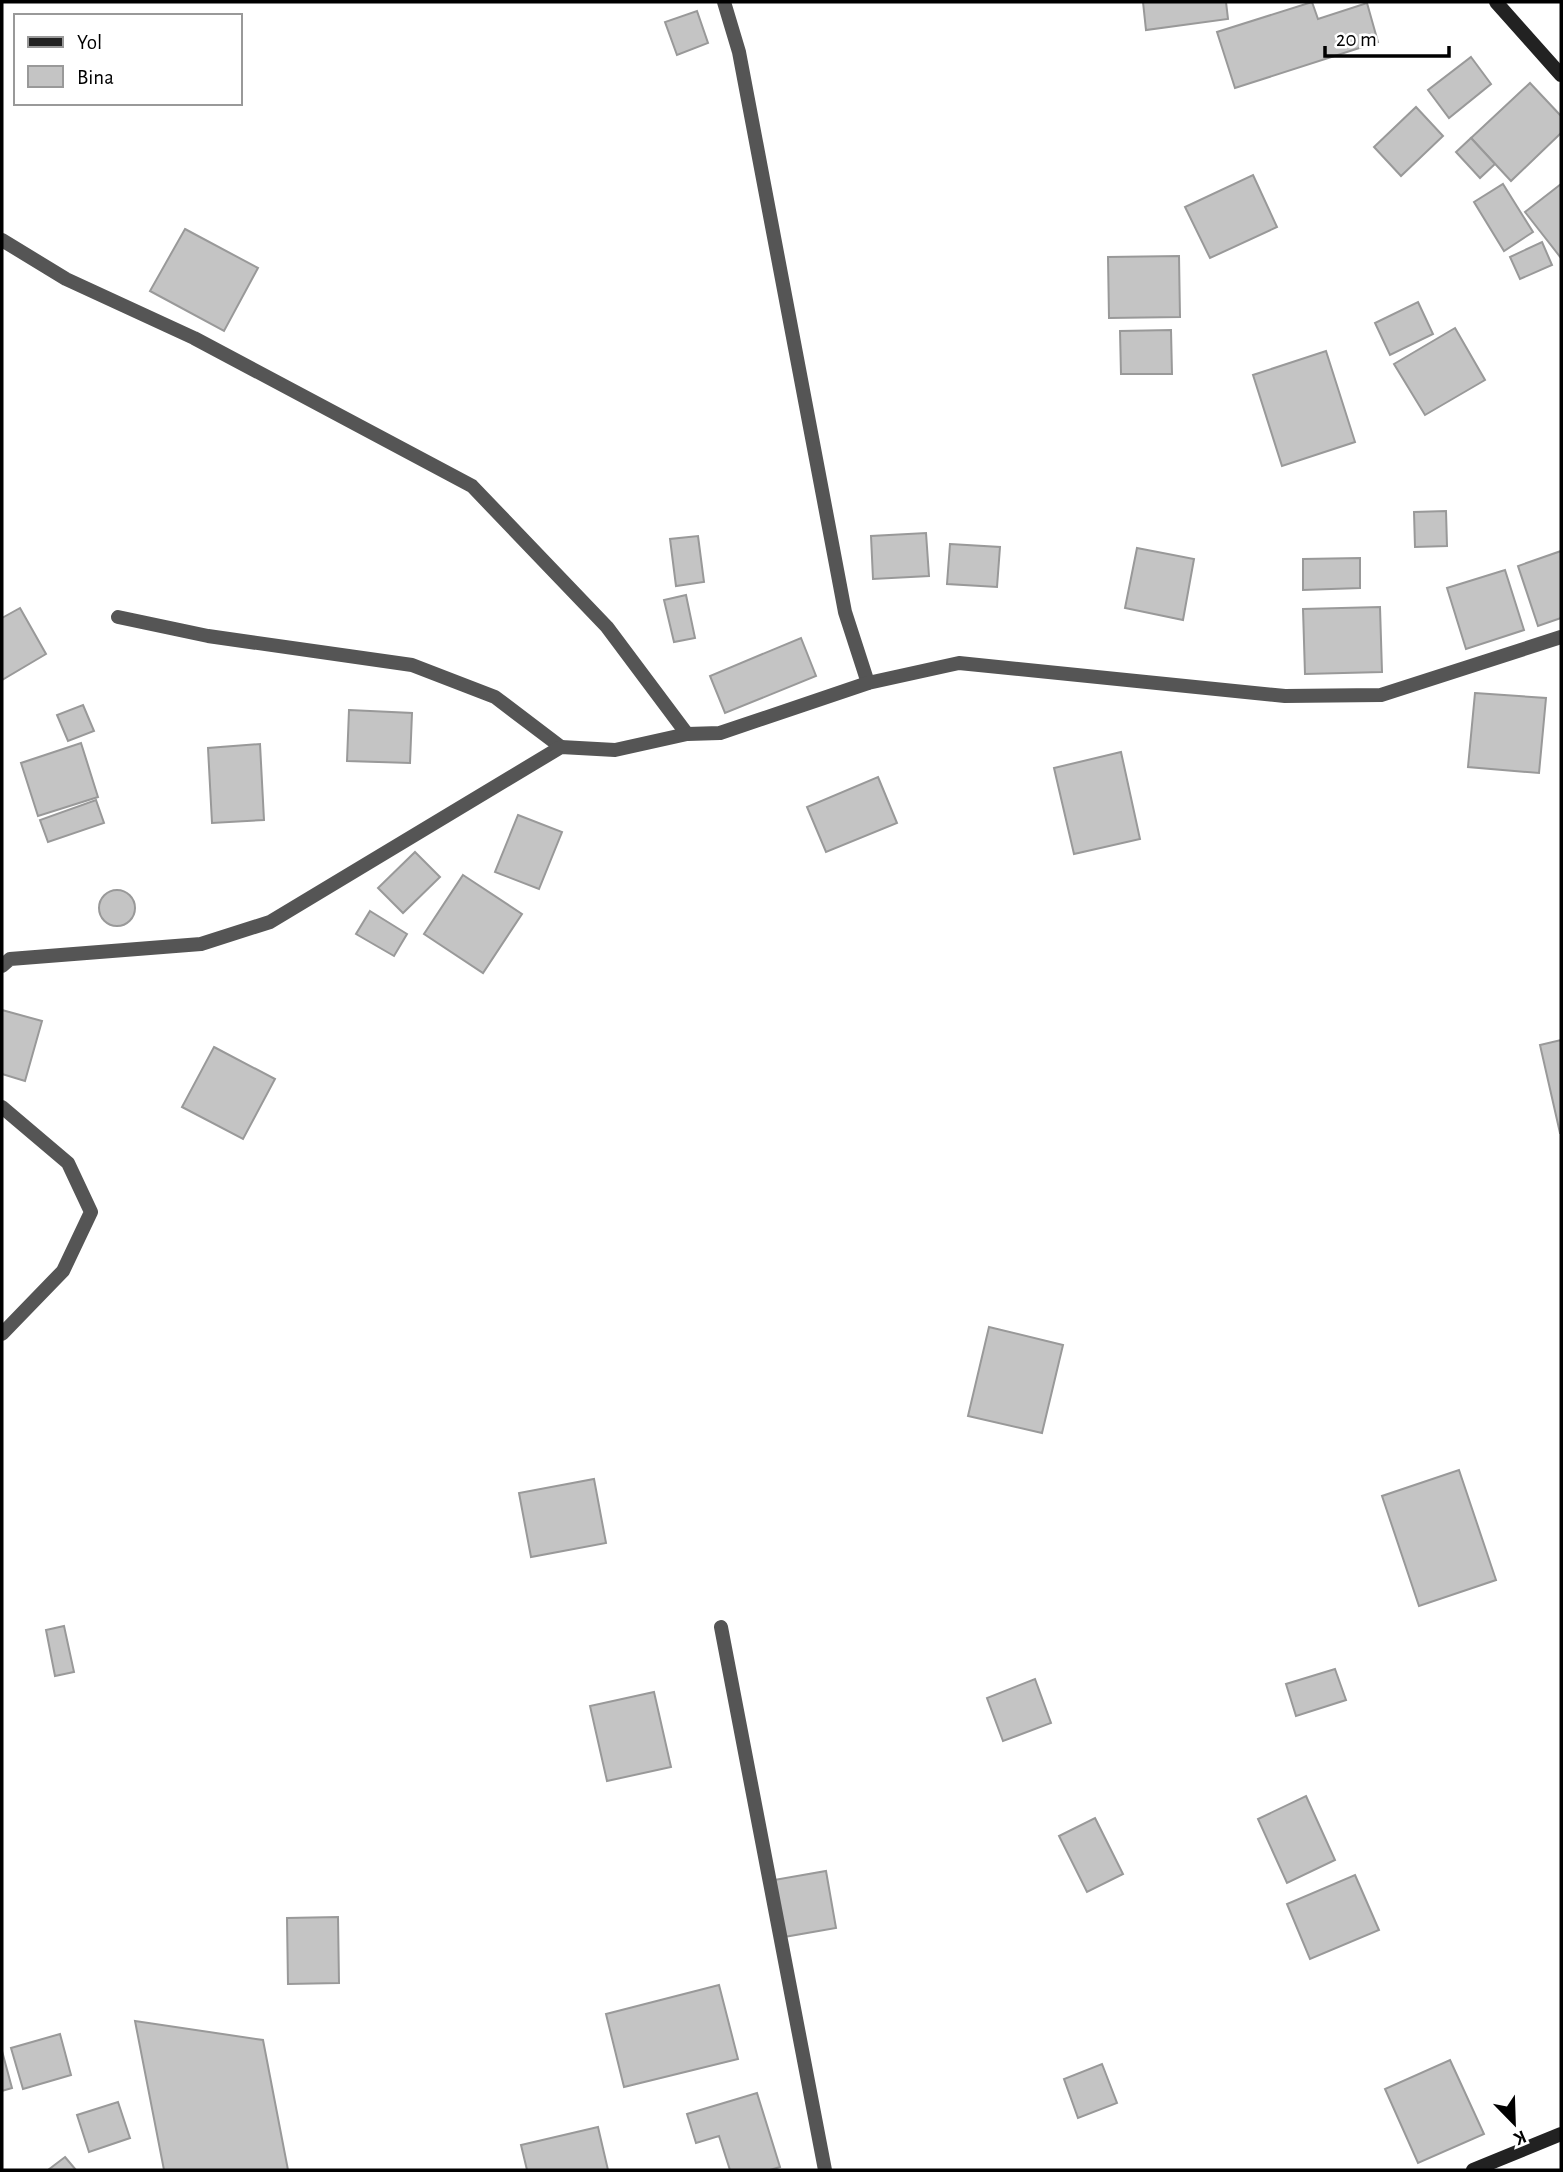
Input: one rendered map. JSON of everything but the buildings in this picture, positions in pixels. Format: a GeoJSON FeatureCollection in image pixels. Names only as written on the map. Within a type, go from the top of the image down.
{"type":"FeatureCollection","features":[{"type":"Feature","properties":{"kind":"street"},"geometry":{"type":"LineString","coordinates":[[724,2],[739,52],[845,612],[868,683]]}},
{"type":"Feature","properties":{"kind":"street"},"geometry":{"type":"LineString","coordinates":[[1496,2],[1561,75]]}},
{"type":"Feature","properties":{"kind":"street"},"geometry":{"type":"LineString","coordinates":[[2,240],[66,279],[194,338],[472,486],[607,627],[687,734]]}},
{"type":"Feature","properties":{"kind":"street"},"geometry":{"type":"LineString","coordinates":[[118,617],[208,636],[412,665],[495,697],[561,747],[615,750],[687,734],[720,733],[868,683],[960,663],[1285,696],[1381,695],[1561,637]]}},
{"type":"Feature","properties":{"kind":"street"},"geometry":{"type":"LineString","coordinates":[[2,966],[10,959],[201,944],[271,922],[561,747]]}},
{"type":"Feature","properties":{"kind":"street"},"geometry":{"type":"LineString","coordinates":[[2,1107],[68,1163],[91,1212],[63,1271],[2,1334]]}},
{"type":"Feature","properties":{"kind":"street"},"geometry":{"type":"LineString","coordinates":[[721,1627],[825,2170]]}},
{"type":"Feature","properties":{"kind":"street"},"geometry":{"type":"LineString","coordinates":[[1473,2170],[1561,2134]]}}]}
